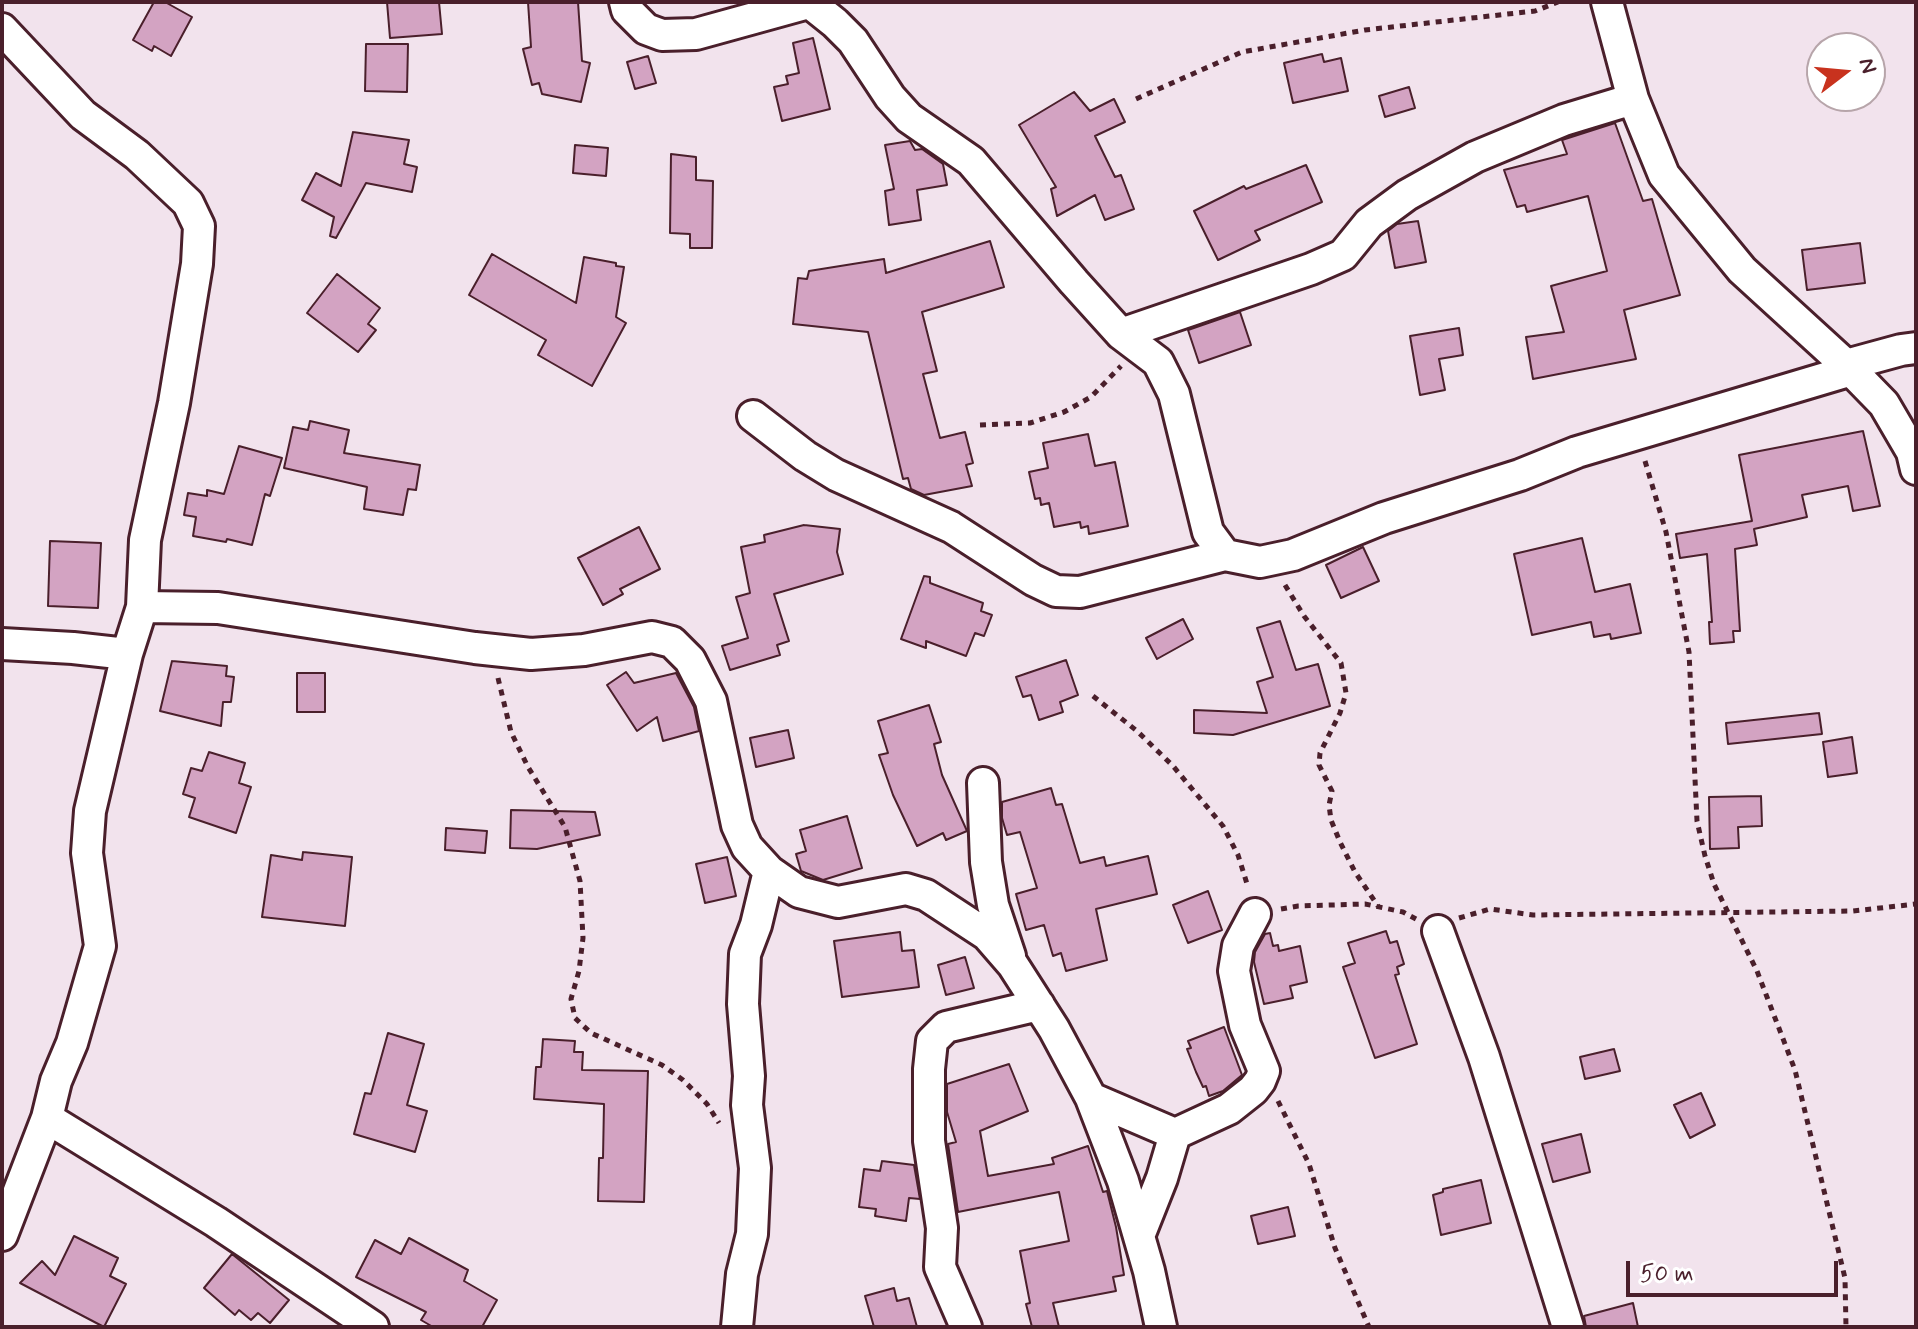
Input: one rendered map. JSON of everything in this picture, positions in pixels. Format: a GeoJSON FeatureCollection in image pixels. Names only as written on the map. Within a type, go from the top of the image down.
{"type":"FeatureCollection","features":[{"type":"Feature","properties":{"kind":"street"},"geometry":{"type":"LineString","coordinates":[[625,2],[627,10],[646,29],[662,35],[696,34],[811,3],[835,23],[853,41],[890,97],[909,118],[971,161],[1074,282],[1129,340],[1158,362],[1174,394],[1208,532],[1225,555]]}},
{"type":"Feature","properties":{"kind":"street"},"geometry":{"type":"LineString","coordinates":[[846,2],[853,41]]}},
{"type":"Feature","properties":{"kind":"street"},"geometry":{"type":"LineString","coordinates":[[1607,2],[1633,99],[1664,175],[1742,270],[1884,404],[1912,452],[1916,469]]}},
{"type":"Feature","properties":{"kind":"street"},"geometry":{"type":"LineString","coordinates":[[2,29],[83,115],[137,155],[188,203],[199,226],[197,264],[174,403],[145,540],[142,607],[127,654],[90,811],[87,853],[100,946],[47,1118],[2,1235]]}},
{"type":"Feature","properties":{"kind":"street"},"geometry":{"type":"LineString","coordinates":[[1129,340],[1343,255],[1369,223],[1407,195],[1475,157],[1564,120],[1633,99]]}},
{"type":"Feature","properties":{"kind":"street"},"geometry":{"type":"LineString","coordinates":[[753,416],[805,456],[836,475],[951,527],[1033,580],[1056,591],[1080,592],[1225,555],[1260,562],[1293,555],[1384,518],[1520,475],[1577,452],[1901,350],[1916,348]]}},
{"type":"Feature","properties":{"kind":"street"},"geometry":{"type":"LineString","coordinates":[[142,607],[218,608],[531,654],[636,642],[652,637],[672,642],[690,660],[711,701],[737,825],[747,847],[769,871],[799,892],[838,902],[906,889],[926,895],[987,935],[1013,965],[1091,1098],[1123,1181],[1161,1327]]}},
{"type":"Feature","properties":{"kind":"street"},"geometry":{"type":"LineString","coordinates":[[2,644],[127,654]]}},
{"type":"Feature","properties":{"kind":"street"},"geometry":{"type":"LineString","coordinates":[[983,783],[986,862],[993,905],[1013,965]]}},
{"type":"Feature","properties":{"kind":"street"},"geometry":{"type":"LineString","coordinates":[[737,1327],[742,1274],[752,1234],[755,1168],[747,1105],[748,1061],[743,1004],[745,954],[756,925],[769,871]]}},
{"type":"Feature","properties":{"kind":"street"},"geometry":{"type":"LineString","coordinates":[[1091,1098],[1175,1134],[1229,1109],[1253,1090],[1264,1071],[1245,1025],[1234,971],[1238,946],[1255,914]]}},
{"type":"Feature","properties":{"kind":"street"},"geometry":{"type":"LineString","coordinates":[[1438,931],[1484,1057],[1568,1327]]}},
{"type":"Feature","properties":{"kind":"street"},"geometry":{"type":"LineString","coordinates":[[966,1327],[940,1267],[942,1228],[929,1141],[932,1041],[946,1027],[1039,1005]]}},
{"type":"Feature","properties":{"kind":"street"},"geometry":{"type":"LineString","coordinates":[[47,1118],[216,1222],[373,1327]]}},
{"type":"Feature","properties":{"kind":"street"},"geometry":{"type":"LineString","coordinates":[[1139,1236],[1175,1134]]}},
{"type":"Feature","properties":{"kind":"path"},"geometry":{"type":"LineString","coordinates":[[1136,99],[1242,52],[1365,30],[1535,11],[1558,2]]}},
{"type":"Feature","properties":{"kind":"path"},"geometry":{"type":"LineString","coordinates":[[980,425],[1030,423],[1064,412],[1091,397],[1129,340]]}},
{"type":"Feature","properties":{"kind":"path"},"geometry":{"type":"LineString","coordinates":[[1637,433],[1666,532],[1689,652],[1697,821],[1705,856],[1727,911],[1757,971],[1795,1070],[1845,1278],[1846,1327]]}},
{"type":"Feature","properties":{"kind":"path"},"geometry":{"type":"LineString","coordinates":[[1269,560],[1304,616],[1341,663],[1346,693],[1340,713],[1320,753],[1319,765],[1332,791],[1329,805],[1331,820],[1340,842],[1355,872],[1379,907]]}},
{"type":"Feature","properties":{"kind":"path"},"geometry":{"type":"LineString","coordinates":[[495,649],[497,677],[511,732],[528,767],[565,827],[580,881],[583,938],[579,971],[571,999],[575,1018],[591,1033],[662,1065],[683,1080],[707,1104],[723,1128]]}},
{"type":"Feature","properties":{"kind":"path"},"geometry":{"type":"LineString","coordinates":[[1093,696],[1137,731],[1173,766],[1223,826],[1238,855],[1255,914],[1298,906],[1365,904],[1403,912],[1438,931],[1463,916],[1490,909],[1533,915],[1853,911],[1916,904]]}},
{"type":"Feature","properties":{"kind":"path"},"geometry":{"type":"LineString","coordinates":[[1264,1071],[1309,1164],[1335,1248],[1369,1327]]}},
{"type":"Feature","properties":{"kind":"building"},"geometry":{"type":"Polygon","coordinates":[[[154,2],[165,2],[192,17],[171,56],[154,46],[152,51],[133,40],[154,2]]]}},
{"type":"Feature","properties":{"kind":"building"},"geometry":{"type":"Polygon","coordinates":[[[387,2],[439,2],[442,34],[390,38],[387,2]]]}},
{"type":"Feature","properties":{"kind":"building"},"geometry":{"type":"Polygon","coordinates":[[[528,2],[578,2],[582,61],[590,63],[581,102],[542,94],[539,83],[532,85],[523,49],[531,47],[528,2]]]}},
{"type":"Feature","properties":{"kind":"building"},"geometry":{"type":"Polygon","coordinates":[[[813,38],[830,109],[782,121],[774,87],[788,84],[786,76],[799,73],[793,43],[813,38]]]}},
{"type":"Feature","properties":{"kind":"building"},"geometry":{"type":"Polygon","coordinates":[[[366,44],[408,44],[407,92],[365,91],[366,44]]]}},
{"type":"Feature","properties":{"kind":"building"},"geometry":{"type":"Polygon","coordinates":[[[1322,54],[1324,62],[1341,58],[1348,91],[1293,103],[1284,63],[1322,54]]]}},
{"type":"Feature","properties":{"kind":"building"},"geometry":{"type":"Polygon","coordinates":[[[648,56],[656,83],[635,89],[627,62],[648,56]]]}},
{"type":"Feature","properties":{"kind":"building"},"geometry":{"type":"Polygon","coordinates":[[[1409,87],[1415,108],[1385,117],[1379,96],[1409,87]]]}},
{"type":"Feature","properties":{"kind":"building"},"geometry":{"type":"Polygon","coordinates":[[[1074,92],[1090,111],[1114,99],[1125,122],[1095,136],[1115,177],[1121,175],[1134,209],[1105,220],[1095,195],[1057,216],[1051,189],[1056,187],[1019,125],[1074,92]]]}},
{"type":"Feature","properties":{"kind":"building"},"geometry":{"type":"Polygon","coordinates":[[[1615,123],[1643,201],[1652,199],[1680,295],[1624,310],[1636,359],[1533,379],[1526,337],[1564,332],[1551,286],[1607,271],[1588,196],[1527,212],[1525,205],[1517,207],[1504,170],[1567,154],[1562,140],[1615,123]]]}},
{"type":"Feature","properties":{"kind":"building"},"geometry":{"type":"Polygon","coordinates":[[[353,132],[409,140],[404,164],[417,167],[412,192],[366,183],[336,238],[330,236],[334,217],[302,200],[316,173],[341,186],[353,132]]]}},
{"type":"Feature","properties":{"kind":"building"},"geometry":{"type":"Polygon","coordinates":[[[910,141],[915,150],[922,149],[943,164],[947,185],[917,190],[921,220],[889,225],[885,191],[894,189],[885,145],[910,141]]]}},
{"type":"Feature","properties":{"kind":"building"},"geometry":{"type":"Polygon","coordinates":[[[575,145],[608,148],[606,176],[573,173],[575,145]]]}},
{"type":"Feature","properties":{"kind":"building"},"geometry":{"type":"Polygon","coordinates":[[[671,154],[696,157],[696,180],[713,181],[712,248],[690,248],[690,234],[670,233],[671,154]]]}},
{"type":"Feature","properties":{"kind":"building"},"geometry":{"type":"Polygon","coordinates":[[[1306,165],[1322,202],[1255,231],[1260,240],[1218,260],[1194,211],[1244,186],[1246,189],[1306,165]]]}},
{"type":"Feature","properties":{"kind":"building"},"geometry":{"type":"Polygon","coordinates":[[[1418,221],[1426,262],[1395,268],[1388,231],[1397,224],[1418,221]]]}},
{"type":"Feature","properties":{"kind":"building"},"geometry":{"type":"Polygon","coordinates":[[[990,241],[1004,287],[922,312],[937,371],[923,374],[940,438],[965,432],[973,463],[966,465],[972,486],[924,495],[911,489],[908,478],[903,479],[868,332],[793,324],[798,278],[807,279],[809,271],[884,259],[886,273],[990,241]]]}},
{"type":"Feature","properties":{"kind":"building"},"geometry":{"type":"Polygon","coordinates":[[[1860,243],[1865,283],[1807,290],[1802,250],[1860,243]]]}},
{"type":"Feature","properties":{"kind":"building"},"geometry":{"type":"Polygon","coordinates":[[[492,254],[576,303],[584,257],[624,267],[616,317],[626,323],[592,386],[538,355],[546,340],[469,295],[492,254]]]}},
{"type":"Feature","properties":{"kind":"building"},"geometry":{"type":"Polygon","coordinates":[[[337,274],[380,308],[368,324],[376,330],[358,352],[307,313],[337,274]]]}},
{"type":"Feature","properties":{"kind":"building"},"geometry":{"type":"Polygon","coordinates":[[[1240,312],[1251,345],[1199,363],[1188,330],[1240,312]]]}},
{"type":"Feature","properties":{"kind":"building"},"geometry":{"type":"Polygon","coordinates":[[[1459,328],[1463,355],[1439,359],[1445,390],[1420,395],[1410,336],[1459,328]]]}},
{"type":"Feature","properties":{"kind":"building"},"geometry":{"type":"Polygon","coordinates":[[[310,421],[349,430],[344,453],[420,465],[416,490],[408,489],[403,515],[364,509],[367,487],[284,468],[293,427],[308,430],[310,421]]]}},
{"type":"Feature","properties":{"kind":"building"},"geometry":{"type":"Polygon","coordinates":[[[1863,431],[1880,506],[1853,511],[1848,486],[1802,495],[1807,517],[1754,529],[1757,545],[1735,549],[1740,631],[1733,631],[1734,642],[1710,644],[1709,622],[1712,622],[1707,554],[1680,558],[1676,534],[1752,521],[1739,455],[1863,431]]]}},
{"type":"Feature","properties":{"kind":"building"},"geometry":{"type":"Polygon","coordinates":[[[1088,434],[1095,466],[1115,462],[1128,526],[1089,534],[1088,526],[1081,528],[1080,522],[1054,527],[1049,503],[1041,505],[1040,498],[1035,499],[1029,472],[1048,468],[1043,443],[1088,434]]]}},
{"type":"Feature","properties":{"kind":"building"},"geometry":{"type":"Polygon","coordinates":[[[239,446],[282,458],[270,496],[265,494],[252,545],[193,536],[196,517],[184,515],[188,493],[207,496],[207,490],[224,494],[239,446]]]}},
{"type":"Feature","properties":{"kind":"building"},"geometry":{"type":"Polygon","coordinates":[[[804,525],[840,529],[837,552],[843,574],[774,594],[789,641],[777,645],[780,655],[730,670],[722,646],[748,638],[736,597],[750,593],[741,547],[765,542],[764,535],[804,525]]]}},
{"type":"Feature","properties":{"kind":"building"},"geometry":{"type":"Polygon","coordinates":[[[639,527],[660,569],[620,589],[623,594],[603,605],[578,558],[639,527]]]}},
{"type":"Feature","properties":{"kind":"building"},"geometry":{"type":"Polygon","coordinates":[[[1582,538],[1595,592],[1630,584],[1641,633],[1611,639],[1610,634],[1594,637],[1591,622],[1532,635],[1514,554],[1582,538]]]}},
{"type":"Feature","properties":{"kind":"building"},"geometry":{"type":"Polygon","coordinates":[[[50,541],[101,543],[98,608],[48,606],[50,541]]]}},
{"type":"Feature","properties":{"kind":"building"},"geometry":{"type":"Polygon","coordinates":[[[1363,547],[1379,581],[1341,598],[1326,565],[1363,547]]]}},
{"type":"Feature","properties":{"kind":"building"},"geometry":{"type":"Polygon","coordinates":[[[924,576],[930,577],[930,583],[983,603],[981,611],[992,615],[984,636],[975,633],[966,656],[926,641],[926,648],[901,639],[924,576]]]}},
{"type":"Feature","properties":{"kind":"building"},"geometry":{"type":"Polygon","coordinates":[[[1183,619],[1193,639],[1157,659],[1146,638],[1183,619]]]}},
{"type":"Feature","properties":{"kind":"building"},"geometry":{"type":"Polygon","coordinates":[[[1280,621],[1296,670],[1318,664],[1330,706],[1233,735],[1194,733],[1194,710],[1267,713],[1257,682],[1273,677],[1257,628],[1280,621]]]}},
{"type":"Feature","properties":{"kind":"building"},"geometry":{"type":"Polygon","coordinates":[[[1066,660],[1078,695],[1060,702],[1063,712],[1039,720],[1031,695],[1023,697],[1016,677],[1066,660]]]}},
{"type":"Feature","properties":{"kind":"building"},"geometry":{"type":"Polygon","coordinates":[[[172,661],[227,666],[226,676],[234,677],[231,702],[223,702],[221,726],[160,711],[172,661]]]}},
{"type":"Feature","properties":{"kind":"building"},"geometry":{"type":"Polygon","coordinates":[[[626,672],[634,683],[676,673],[694,707],[699,731],[663,741],[657,717],[637,731],[607,685],[626,672]]]}},
{"type":"Feature","properties":{"kind":"building"},"geometry":{"type":"Polygon","coordinates":[[[297,673],[325,673],[325,712],[297,712],[297,673]]]}},
{"type":"Feature","properties":{"kind":"building"},"geometry":{"type":"Polygon","coordinates":[[[929,705],[941,742],[934,744],[942,775],[967,831],[946,840],[943,833],[917,846],[893,795],[879,755],[888,753],[878,721],[929,705]]]}},
{"type":"Feature","properties":{"kind":"building"},"geometry":{"type":"Polygon","coordinates":[[[1819,713],[1822,734],[1728,744],[1726,723],[1819,713]]]}},
{"type":"Feature","properties":{"kind":"building"},"geometry":{"type":"Polygon","coordinates":[[[788,730],[794,758],[756,767],[750,738],[788,730]]]}},
{"type":"Feature","properties":{"kind":"building"},"geometry":{"type":"Polygon","coordinates":[[[1852,737],[1857,773],[1828,777],[1823,742],[1852,737]]]}},
{"type":"Feature","properties":{"kind":"building"},"geometry":{"type":"Polygon","coordinates":[[[209,752],[245,763],[239,783],[251,787],[236,833],[189,817],[195,798],[183,794],[191,768],[202,771],[209,752]]]}},
{"type":"Feature","properties":{"kind":"building"},"geometry":{"type":"Polygon","coordinates":[[[1051,788],[1056,805],[1062,804],[1080,863],[1104,857],[1106,866],[1148,856],[1157,894],[1096,909],[1107,960],[1066,971],[1061,953],[1053,956],[1044,925],[1026,930],[1016,894],[1037,888],[1020,832],[1007,835],[1002,818],[1002,802],[1051,788]]]}},
{"type":"Feature","properties":{"kind":"building"},"geometry":{"type":"Polygon","coordinates":[[[1761,796],[1762,826],[1738,827],[1739,848],[1710,849],[1709,797],[1761,796]]]}},
{"type":"Feature","properties":{"kind":"building"},"geometry":{"type":"Polygon","coordinates":[[[511,810],[595,812],[600,835],[537,849],[510,848],[511,810]]]}},
{"type":"Feature","properties":{"kind":"building"},"geometry":{"type":"Polygon","coordinates":[[[847,816],[862,868],[823,880],[801,871],[796,854],[806,851],[800,830],[847,816]]]}},
{"type":"Feature","properties":{"kind":"building"},"geometry":{"type":"Polygon","coordinates":[[[446,828],[487,831],[485,853],[445,850],[446,828]]]}},
{"type":"Feature","properties":{"kind":"building"},"geometry":{"type":"Polygon","coordinates":[[[303,852],[352,857],[345,926],[262,917],[271,855],[302,860],[303,852]]]}},
{"type":"Feature","properties":{"kind":"building"},"geometry":{"type":"Polygon","coordinates":[[[727,857],[736,896],[705,903],[696,864],[727,857]]]}},
{"type":"Feature","properties":{"kind":"building"},"geometry":{"type":"Polygon","coordinates":[[[1208,891],[1222,930],[1188,943],[1173,905],[1208,891]]]}},
{"type":"Feature","properties":{"kind":"building"},"geometry":{"type":"Polygon","coordinates":[[[1386,931],[1390,943],[1397,941],[1404,964],[1397,967],[1399,974],[1395,975],[1417,1044],[1375,1058],[1343,967],[1355,963],[1348,943],[1386,931]]]}},
{"type":"Feature","properties":{"kind":"building"},"geometry":{"type":"Polygon","coordinates":[[[900,932],[902,951],[914,950],[919,987],[842,997],[834,941],[900,932]]]}},
{"type":"Feature","properties":{"kind":"building"},"geometry":{"type":"Polygon","coordinates":[[[1270,933],[1273,946],[1278,945],[1279,951],[1300,946],[1307,982],[1290,986],[1293,998],[1264,1004],[1254,962],[1255,952],[1265,934],[1270,933]]]}},
{"type":"Feature","properties":{"kind":"building"},"geometry":{"type":"Polygon","coordinates":[[[965,957],[974,988],[946,995],[938,965],[965,957]]]}},
{"type":"Feature","properties":{"kind":"building"},"geometry":{"type":"Polygon","coordinates":[[[1224,1027],[1242,1075],[1223,1091],[1209,1096],[1187,1049],[1191,1048],[1188,1041],[1224,1027]]]}},
{"type":"Feature","properties":{"kind":"building"},"geometry":{"type":"Polygon","coordinates":[[[388,1033],[424,1044],[407,1105],[427,1111],[415,1152],[354,1134],[365,1093],[371,1094],[388,1033]]]}},
{"type":"Feature","properties":{"kind":"building"},"geometry":{"type":"Polygon","coordinates":[[[543,1039],[575,1041],[574,1052],[583,1052],[582,1070],[648,1071],[644,1202],[598,1201],[604,1104],[534,1099],[536,1067],[541,1067],[543,1039]]]}},
{"type":"Feature","properties":{"kind":"building"},"geometry":{"type":"Polygon","coordinates":[[[1614,1049],[1620,1071],[1585,1079],[1580,1057],[1614,1049]]]}},
{"type":"Feature","properties":{"kind":"building"},"geometry":{"type":"Polygon","coordinates":[[[1009,1064],[1028,1111],[980,1131],[988,1176],[1054,1164],[1052,1158],[1088,1146],[1103,1192],[1107,1191],[1116,1227],[1124,1275],[1113,1277],[1116,1291],[1053,1303],[1059,1327],[1032,1327],[1020,1251],[1069,1241],[1059,1192],[958,1212],[948,1144],[956,1142],[947,1112],[947,1084],[1009,1064]]]}},
{"type":"Feature","properties":{"kind":"building"},"geometry":{"type":"Polygon","coordinates":[[[1701,1093],[1715,1125],[1690,1138],[1674,1105],[1701,1093]]]}},
{"type":"Feature","properties":{"kind":"building"},"geometry":{"type":"Polygon","coordinates":[[[1581,1134],[1590,1172],[1553,1182],[1542,1144],[1581,1134]]]}},
{"type":"Feature","properties":{"kind":"building"},"geometry":{"type":"Polygon","coordinates":[[[882,1161],[914,1165],[920,1199],[909,1198],[906,1221],[875,1216],[876,1209],[859,1207],[864,1169],[880,1171],[882,1161]]]}},
{"type":"Feature","properties":{"kind":"building"},"geometry":{"type":"Polygon","coordinates":[[[1481,1180],[1491,1223],[1441,1235],[1433,1195],[1443,1192],[1443,1189],[1481,1180]]]}},
{"type":"Feature","properties":{"kind":"building"},"geometry":{"type":"Polygon","coordinates":[[[1288,1207],[1295,1236],[1258,1244],[1251,1216],[1288,1207]]]}},
{"type":"Feature","properties":{"kind":"building"},"geometry":{"type":"Polygon","coordinates":[[[74,1236],[118,1258],[110,1276],[126,1284],[104,1327],[20,1283],[42,1261],[55,1275],[74,1236]]]}},
{"type":"Feature","properties":{"kind":"building"},"geometry":{"type":"Polygon","coordinates":[[[409,1238],[468,1270],[464,1281],[497,1300],[482,1327],[433,1327],[421,1320],[426,1312],[356,1277],[375,1240],[401,1254],[409,1238]]]}},
{"type":"Feature","properties":{"kind":"building"},"geometry":{"type":"Polygon","coordinates":[[[232,1254],[289,1300],[270,1323],[258,1313],[251,1320],[239,1310],[235,1315],[204,1288],[232,1254]]]}},
{"type":"Feature","properties":{"kind":"building"},"geometry":{"type":"Polygon","coordinates":[[[894,1288],[897,1301],[909,1298],[917,1327],[874,1327],[865,1296],[894,1288]]]}},
{"type":"Feature","properties":{"kind":"building"},"geometry":{"type":"Polygon","coordinates":[[[1633,1303],[1638,1327],[1586,1327],[1584,1316],[1633,1303]]]}}]}
